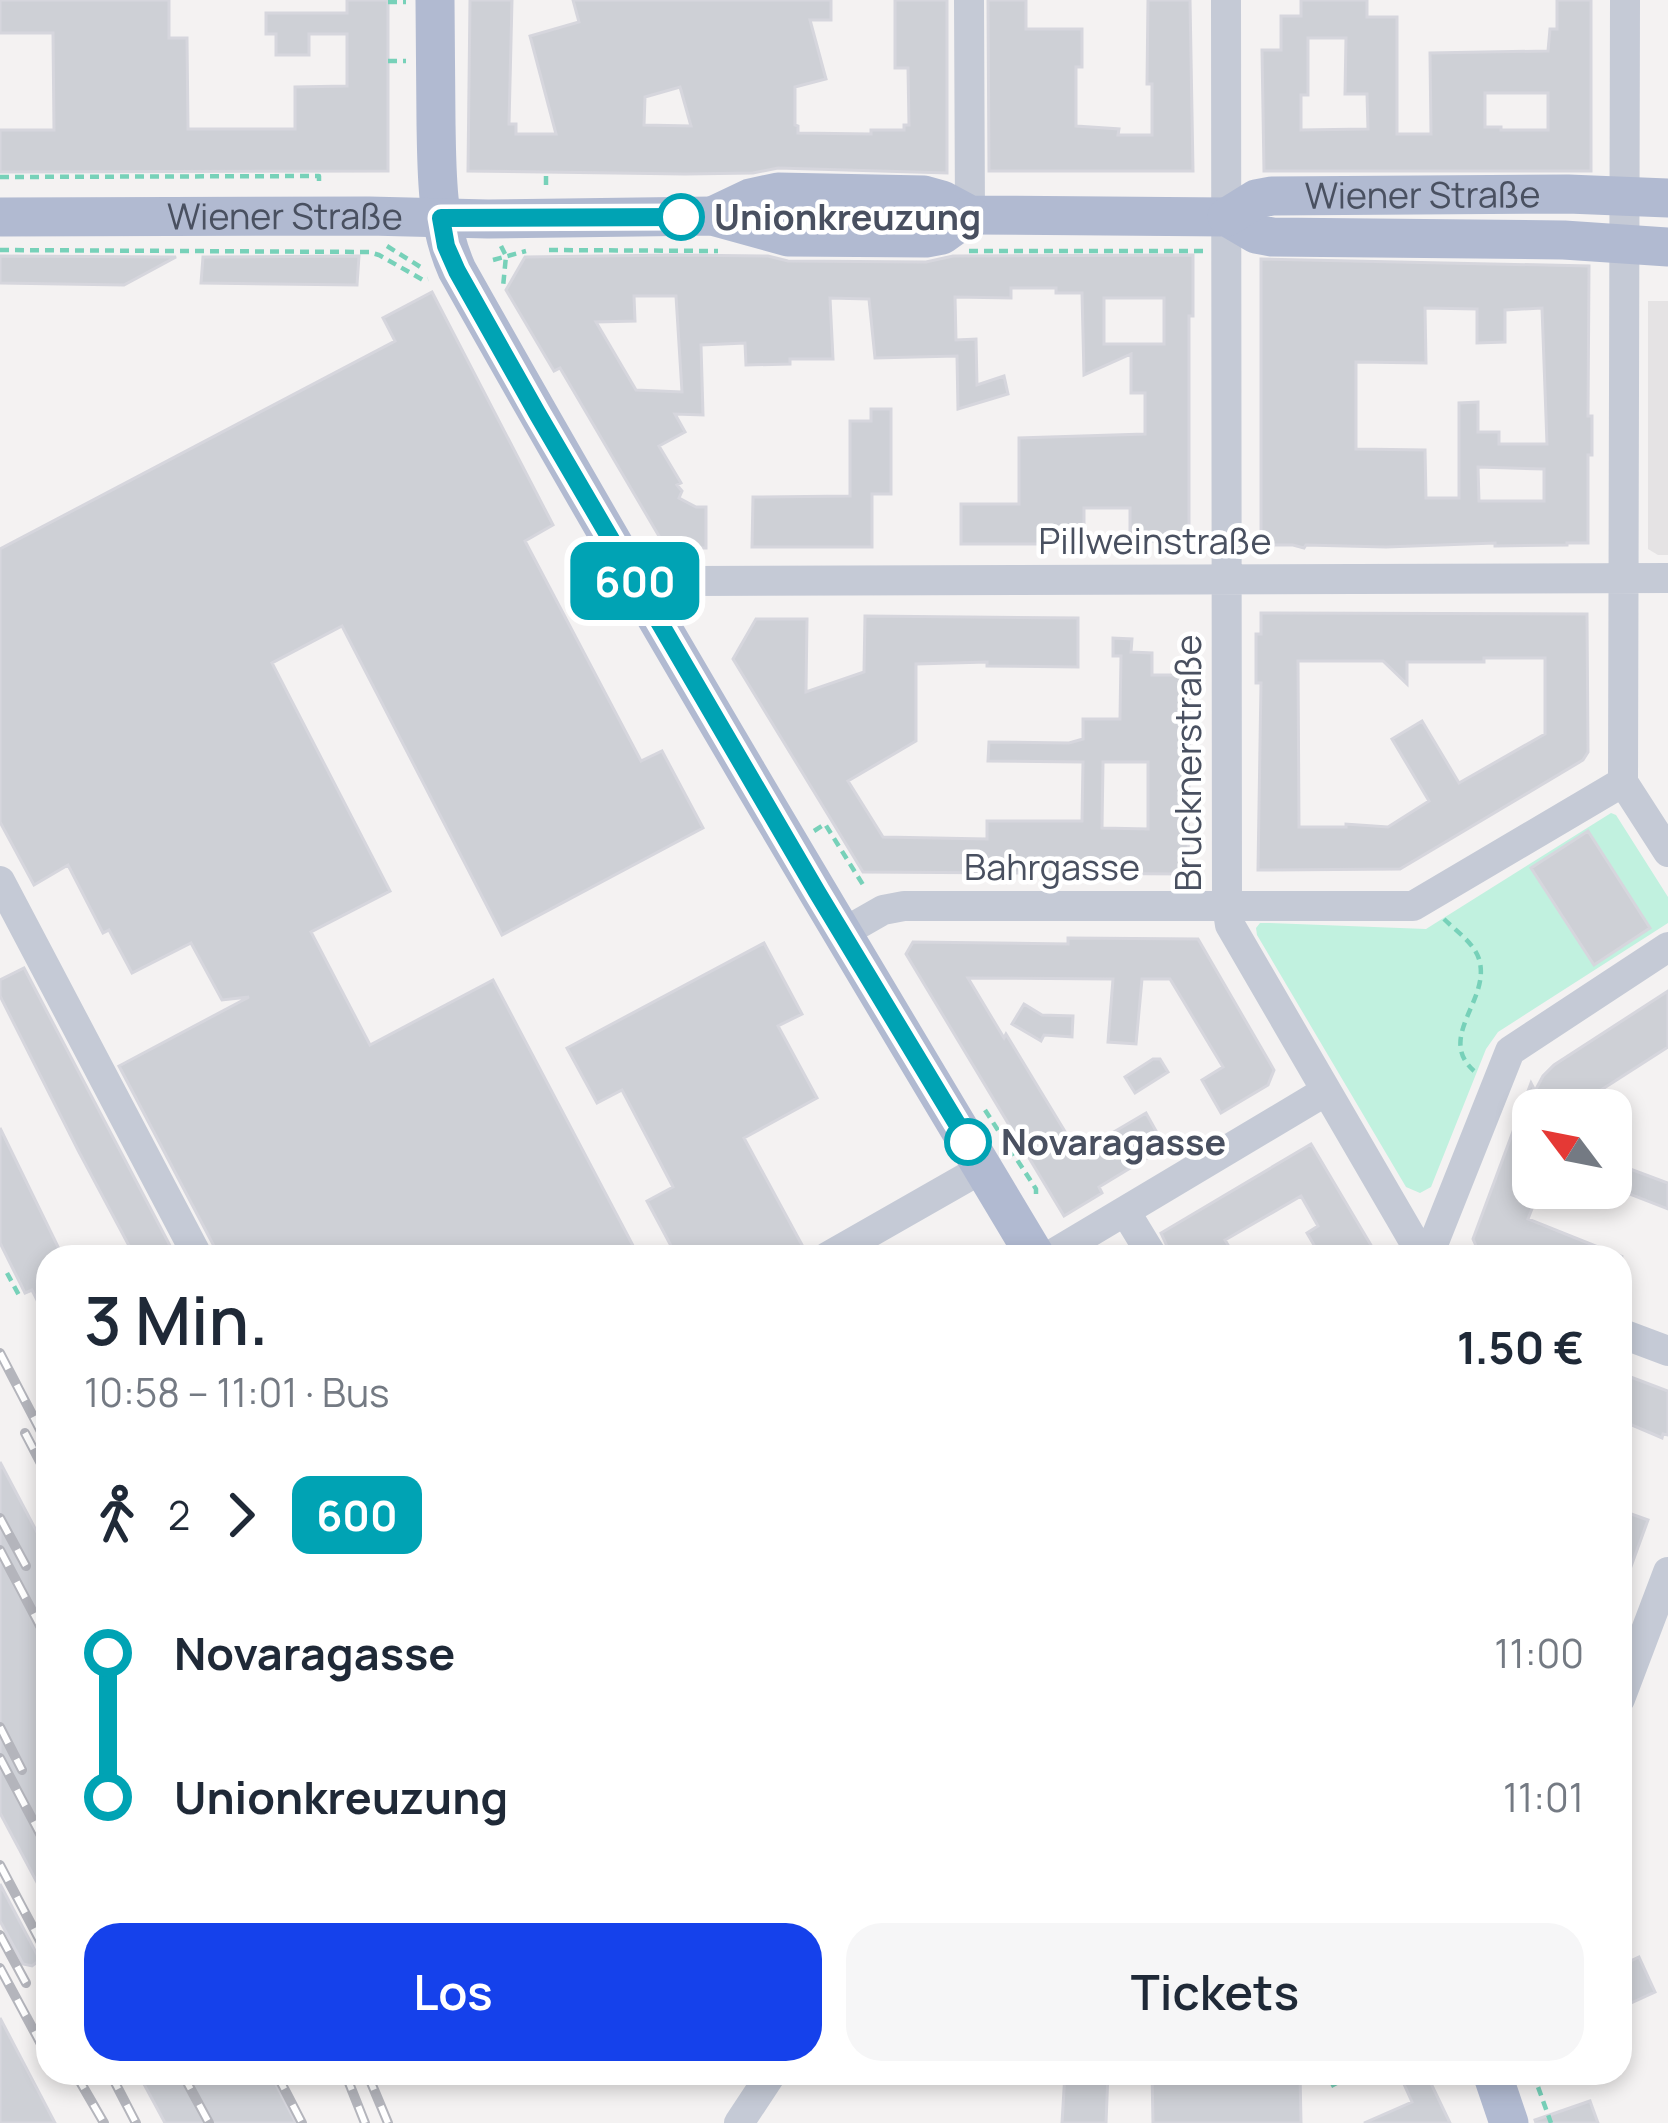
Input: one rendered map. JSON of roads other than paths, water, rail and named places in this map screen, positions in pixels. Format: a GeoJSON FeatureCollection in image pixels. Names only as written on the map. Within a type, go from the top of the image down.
{"type":"FeatureCollection","features":[{"type":"Feature","properties":{"kind":"main road"},"geometry":{"type":"LineString","coordinates":[[435,0],[437,175],[446,246],[457,271],[841,934],[1029,1245]]}},
{"type":"Feature","properties":{"kind":"main road","name":"Wiener Straße"},"geometry":{"type":"LineString","coordinates":[[0,217],[712,216],[750,198],[778,192],[924,195],[970,215],[1227,217],[1256,234],[1272,237],[1564,240],[1668,247]]}},
{"type":"Feature","properties":{"kind":"main road","name":"Wiener Straße"},"geometry":{"type":"LineString","coordinates":[[1227,217],[1256,199],[1272,196],[1668,198]]}},
{"type":"Feature","properties":{"kind":"main road"},"geometry":{"type":"LineString","coordinates":[[1496,2085],[1509,2123]]}},
{"type":"Feature","properties":{"kind":"street"},"geometry":{"type":"LineString","coordinates":[[969,0],[970,215]]}},
{"type":"Feature","properties":{"kind":"street","name":"Brucknerstraße"},"geometry":{"type":"LineString","coordinates":[[1226,0],[1229,925],[1419,1245]]}},
{"type":"Feature","properties":{"kind":"street"},"geometry":{"type":"LineString","coordinates":[[1625,0],[1622,782],[1668,852]]}},
{"type":"Feature","properties":{"kind":"street","name":"Pillweinstraße"},"geometry":{"type":"LineString","coordinates":[[648,603],[694,581],[1668,578]]}},
{"type":"Feature","properties":{"kind":"street","name":"Bahrgasse"},"geometry":{"type":"LineString","coordinates":[[841,934],[884,910],[904,906],[1227,905],[1426,911],[1622,782]]}},
{"type":"Feature","properties":{"kind":"street"},"geometry":{"type":"LineString","coordinates":[[0,881],[192,1245]]}},
{"type":"Feature","properties":{"kind":"street"},"geometry":{"type":"LineString","coordinates":[[1430,1245],[1492,1068],[1518,1043],[1668,947]]}},
{"type":"Feature","properties":{"kind":"street"},"geometry":{"type":"LineString","coordinates":[[1068,1245],[1326,1091]]}},
{"type":"Feature","properties":{"kind":"street"},"geometry":{"type":"LineString","coordinates":[[848,1245],[983,1168]]}},
{"type":"Feature","properties":{"kind":"street"},"geometry":{"type":"LineString","coordinates":[[1125,1211],[1146,1245]]}},
{"type":"Feature","properties":{"kind":"street"},"geometry":{"type":"LineString","coordinates":[[1632,1338],[1668,1351]]}},
{"type":"Feature","properties":{"kind":"street"},"geometry":{"type":"LineString","coordinates":[[1632,1668],[1668,1572]]}},
{"type":"Feature","properties":{"kind":"street"},"geometry":{"type":"LineString","coordinates":[[740,2123],[764,2085]]}},
{"type":"Feature","properties":{"kind":"railway"},"geometry":{"type":"LineString","coordinates":[[0,1353],[36,1422]]}},
{"type":"Feature","properties":{"kind":"railway"},"geometry":{"type":"LineString","coordinates":[[25,1433],[36,1454]]}},
{"type":"Feature","properties":{"kind":"railway"},"geometry":{"type":"LineString","coordinates":[[0,1518],[26,1566]]}},
{"type":"Feature","properties":{"kind":"railway"},"geometry":{"type":"LineString","coordinates":[[0,1550],[36,1618]]}},
{"type":"Feature","properties":{"kind":"railway"},"geometry":{"type":"LineString","coordinates":[[0,1727],[22,1770]]}},
{"type":"Feature","properties":{"kind":"railway"},"geometry":{"type":"LineString","coordinates":[[0,1758],[36,1826]]}},
{"type":"Feature","properties":{"kind":"railway"},"geometry":{"type":"LineString","coordinates":[[0,1865],[36,1933]]}},
{"type":"Feature","properties":{"kind":"railway"},"geometry":{"type":"LineString","coordinates":[[0,1935],[26,1983]]}},
{"type":"Feature","properties":{"kind":"railway"},"geometry":{"type":"LineString","coordinates":[[0,1968],[36,2035]]}},
{"type":"Feature","properties":{"kind":"railway"},"geometry":{"type":"LineString","coordinates":[[82,2085],[104,2123]]}},
{"type":"Feature","properties":{"kind":"railway"},"geometry":{"type":"LineString","coordinates":[[116,2085],[136,2123]]}},
{"type":"Feature","properties":{"kind":"railway"},"geometry":{"type":"LineString","coordinates":[[188,2085],[209,2123]]}},
{"type":"Feature","properties":{"kind":"railway"},"geometry":{"type":"LineString","coordinates":[[282,2085],[302,2123]]}},
{"type":"Feature","properties":{"kind":"railway"},"geometry":{"type":"LineString","coordinates":[[350,2085],[365,2123]]}},
{"type":"Feature","properties":{"kind":"railway"},"geometry":{"type":"LineString","coordinates":[[372,2085],[388,2123]]}},
{"type":"Feature","properties":{"kind":"place","name":"Unionkreuzung"},"geometry":{"type":"Point","coordinates":[681,217]}},
{"type":"Feature","properties":{"kind":"place","name":"Novaragasse"},"geometry":{"type":"Point","coordinates":[968,1142]}}]}
